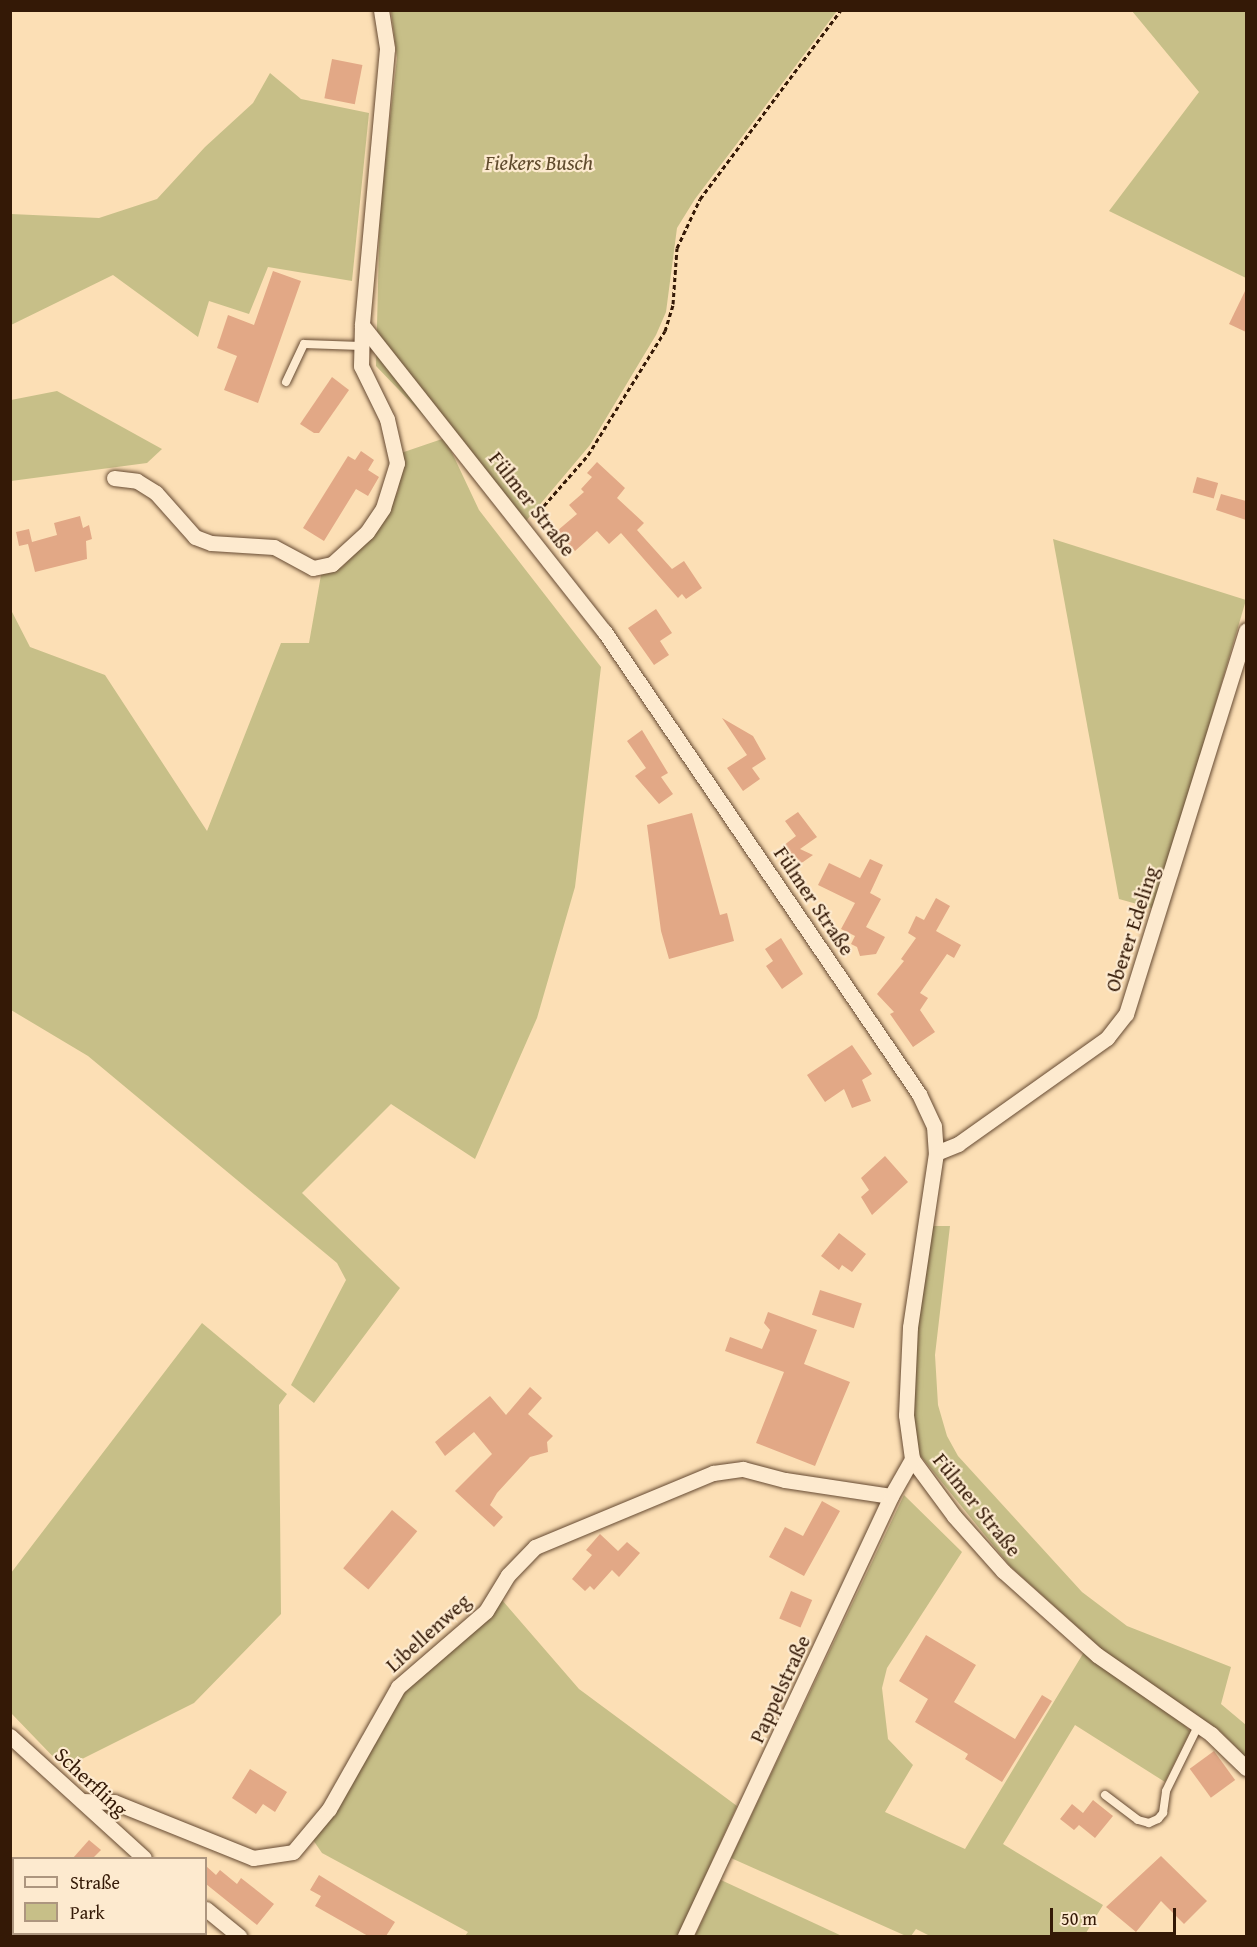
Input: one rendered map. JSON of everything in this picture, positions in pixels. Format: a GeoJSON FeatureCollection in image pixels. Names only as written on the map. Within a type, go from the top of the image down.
{"type":"FeatureCollection","features":[{"type":"Feature","properties":{"kind":"street"},"geometry":{"type":"LineString","coordinates":[[114,478],[137,481],[156,493],[195,537],[211,543],[273,547],[313,568],[332,564],[367,532],[383,508],[397,463],[387,419],[361,366],[362,324],[387,49],[381,10]]}},
{"type":"Feature","properties":{"kind":"street","name":"Fülmer Straße"},"geometry":{"type":"LineString","coordinates":[[362,324],[525,527],[604,631],[919,1094],[934,1125],[936,1153],[910,1328],[906,1415],[912,1459],[954,1516],[1003,1571],[1097,1655],[1198,1726],[1246,1768]]}},
{"type":"Feature","properties":{"kind":"street","name":"Oberer Edeling"},"geometry":{"type":"LineString","coordinates":[[936,1153],[958,1144],[1107,1038],[1125,1014],[1138,985],[1246,630]]}},
{"type":"Feature","properties":{"kind":"street","name":"Pappelstraße"},"geometry":{"type":"LineString","coordinates":[[685,1936],[891,1496],[912,1459]]}},
{"type":"Feature","properties":{"kind":"street","name":"Libellenweg"},"geometry":{"type":"LineString","coordinates":[[82,1801],[114,1802],[253,1858],[293,1852],[329,1809],[398,1688],[486,1611],[508,1575],[535,1548],[713,1473],[743,1469],[785,1480],[891,1496]]}},
{"type":"Feature","properties":{"kind":"street","name":"Scherfling"},"geometry":{"type":"LineString","coordinates":[[10,1736],[143,1857]]}},
{"type":"Feature","properties":{"kind":"street"},"geometry":{"type":"LineString","coordinates":[[207,1910],[239,1936]]}},
{"type":"Feature","properties":{"kind":"lane"},"geometry":{"type":"LineString","coordinates":[[286,382],[304,345],[361,346]]}},
{"type":"Feature","properties":{"kind":"lane"},"geometry":{"type":"LineString","coordinates":[[1105,1795],[1138,1820],[1149,1823],[1158,1819],[1163,1813],[1166,1791],[1198,1726]]}},
{"type":"Feature","properties":{"kind":"path"},"geometry":{"type":"LineString","coordinates":[[525,527],[588,455],[665,331],[673,304],[677,248],[700,199],[841,10]]}},
{"type":"Feature","properties":{"kind":"green space","name":"Fiekers Busch"},"geometry":{"type":"Polygon","coordinates":[[[391,11],[837,11],[695,199],[677,228],[666,312],[656,335],[590,445],[526,521],[446,440],[479,510],[601,667],[575,887],[537,1018],[475,1159],[391,1104],[302,1193],[400,1288],[314,1403],[291,1385],[346,1280],[337,1263],[88,1056],[11,1010],[10,608],[30,647],[105,675],[207,831],[281,643],[309,643],[321,575],[342,567],[375,534],[398,491],[401,453],[445,438],[376,366],[380,203],[397,58],[391,11]]]}},
{"type":"Feature","properties":{"kind":"green space"},"geometry":{"type":"Polygon","coordinates":[[[1132,11],[1246,11],[1246,278],[1109,211],[1199,92],[1132,11]]]}},
{"type":"Feature","properties":{"kind":"green space"},"geometry":{"type":"Polygon","coordinates":[[[270,73],[301,99],[369,113],[352,281],[268,267],[249,314],[209,301],[198,337],[113,275],[11,325],[11,214],[99,218],[157,199],[205,147],[253,103],[270,73]]]}},
{"type":"Feature","properties":{"kind":"green space"},"geometry":{"type":"Polygon","coordinates":[[[57,391],[162,449],[147,463],[11,481],[11,400],[57,391]]]}},
{"type":"Feature","properties":{"kind":"green space"},"geometry":{"type":"Polygon","coordinates":[[[1053,539],[1246,600],[1155,909],[1119,899],[1053,539]]]}},
{"type":"Feature","properties":{"kind":"green space"},"geometry":{"type":"Polygon","coordinates":[[[931,1226],[950,1226],[935,1355],[938,1405],[947,1436],[958,1456],[1082,1592],[1127,1626],[1231,1667],[1221,1704],[1246,1725],[1246,1757],[1220,1731],[1103,1650],[1010,1566],[919,1454],[912,1412],[916,1325],[931,1226]]]}},
{"type":"Feature","properties":{"kind":"green space"},"geometry":{"type":"Polygon","coordinates":[[[202,1323],[287,1394],[279,1405],[281,1614],[194,1703],[64,1768],[11,1713],[11,1573],[202,1323]]]}},
{"type":"Feature","properties":{"kind":"green space"},"geometry":{"type":"Polygon","coordinates":[[[904,1495],[962,1552],[887,1668],[882,1688],[888,1739],[913,1765],[885,1812],[965,1849],[1084,1652],[1180,1718],[1190,1732],[1165,1782],[1075,1725],[1003,1844],[1103,1905],[1086,1933],[1091,1936],[930,1936],[916,1929],[911,1936],[906,1936],[731,1858],[904,1495]]]}},
{"type":"Feature","properties":{"kind":"green space"},"geometry":{"type":"Polygon","coordinates":[[[502,1600],[579,1689],[737,1806],[678,1936],[465,1936],[468,1932],[322,1853],[311,1837],[400,1694],[491,1615],[502,1600]]]}},
{"type":"Feature","properties":{"kind":"green space"},"geometry":{"type":"Polygon","coordinates":[[[721,1880],[842,1936],[695,1936],[721,1880]]]}},
{"type":"Feature","properties":{"kind":"building"},"geometry":{"type":"Polygon","coordinates":[[[332,59],[362,65],[355,104],[324,98],[332,59]]]}},
{"type":"Feature","properties":{"kind":"building"},"geometry":{"type":"Polygon","coordinates":[[[273,271],[301,281],[258,403],[224,390],[237,356],[217,348],[228,315],[254,325],[273,271]]]}},
{"type":"Feature","properties":{"kind":"building"},"geometry":{"type":"Polygon","coordinates":[[[1246,289],[1246,332],[1229,324],[1246,289]]]}},
{"type":"Feature","properties":{"kind":"building"},"geometry":{"type":"Polygon","coordinates":[[[332,377],[349,390],[319,433],[314,433],[300,424],[332,377]]]}},
{"type":"Feature","properties":{"kind":"building"},"geometry":{"type":"Polygon","coordinates":[[[361,451],[374,460],[368,470],[379,477],[368,496],[356,489],[324,541],[303,528],[348,456],[355,460],[361,451]]]}},
{"type":"Feature","properties":{"kind":"building"},"geometry":{"type":"Polygon","coordinates":[[[597,462],[625,488],[617,498],[644,523],[637,530],[672,569],[684,561],[702,588],[686,599],[682,594],[678,598],[621,533],[609,544],[597,531],[575,551],[557,531],[577,514],[569,505],[584,492],[581,489],[592,477],[587,473],[597,462]]]}},
{"type":"Feature","properties":{"kind":"building"},"geometry":{"type":"Polygon","coordinates":[[[1197,477],[1218,483],[1214,498],[1193,492],[1197,477]]]}},
{"type":"Feature","properties":{"kind":"building"},"geometry":{"type":"Polygon","coordinates":[[[1221,494],[1246,501],[1246,520],[1216,510],[1221,494]]]}},
{"type":"Feature","properties":{"kind":"building"},"geometry":{"type":"Polygon","coordinates":[[[80,516],[83,528],[89,525],[92,539],[86,541],[87,559],[35,572],[28,544],[19,546],[16,532],[29,529],[32,542],[57,535],[54,523],[80,516]]]}},
{"type":"Feature","properties":{"kind":"building"},"geometry":{"type":"Polygon","coordinates":[[[656,609],[672,633],[660,641],[669,655],[654,665],[628,628],[656,609]]]}},
{"type":"Feature","properties":{"kind":"building"},"geometry":{"type":"Polygon","coordinates":[[[722,718],[753,736],[766,759],[752,768],[760,779],[743,791],[727,768],[747,755],[722,718]]]}},
{"type":"Feature","properties":{"kind":"building"},"geometry":{"type":"Polygon","coordinates":[[[642,730],[668,773],[661,777],[673,794],[659,804],[635,776],[646,768],[627,741],[642,730]]]}},
{"type":"Feature","properties":{"kind":"building"},"geometry":{"type":"Polygon","coordinates":[[[798,812],[817,837],[800,849],[813,855],[793,869],[779,849],[796,836],[785,821],[798,812]]]}},
{"type":"Feature","properties":{"kind":"building"},"geometry":{"type":"Polygon","coordinates":[[[692,813],[720,915],[727,913],[734,941],[669,959],[661,931],[647,825],[692,813]]]}},
{"type":"Feature","properties":{"kind":"building"},"geometry":{"type":"Polygon","coordinates":[[[870,859],[883,865],[870,893],[881,899],[866,927],[885,937],[876,954],[860,956],[857,947],[851,944],[855,936],[841,929],[855,903],[818,885],[829,863],[860,878],[870,859]]]}},
{"type":"Feature","properties":{"kind":"building"},"geometry":{"type":"Polygon","coordinates":[[[936,898],[950,906],[936,931],[961,945],[954,958],[947,954],[920,993],[928,998],[920,1010],[935,1032],[913,1047],[890,1014],[894,1012],[877,994],[904,961],[901,959],[916,938],[908,933],[916,916],[924,920],[936,898]]]}},
{"type":"Feature","properties":{"kind":"building"},"geometry":{"type":"Polygon","coordinates":[[[781,938],[803,974],[782,989],[766,966],[773,961],[765,949],[781,938]]]}},
{"type":"Feature","properties":{"kind":"building"},"geometry":{"type":"Polygon","coordinates":[[[852,1045],[872,1074],[862,1080],[871,1101],[852,1108],[844,1089],[825,1102],[807,1075],[852,1045]]]}},
{"type":"Feature","properties":{"kind":"building"},"geometry":{"type":"Polygon","coordinates":[[[885,1156],[908,1182],[872,1215],[861,1197],[869,1190],[861,1178],[885,1156]]]}},
{"type":"Feature","properties":{"kind":"building"},"geometry":{"type":"Polygon","coordinates":[[[839,1233],[866,1254],[852,1272],[842,1265],[839,1270],[821,1256],[839,1233]]]}},
{"type":"Feature","properties":{"kind":"building"},"geometry":{"type":"Polygon","coordinates":[[[820,1290],[862,1304],[854,1328],[812,1315],[820,1290]]]}},
{"type":"Feature","properties":{"kind":"building"},"geometry":{"type":"Polygon","coordinates":[[[768,1312],[817,1330],[804,1364],[850,1382],[815,1466],[756,1443],[784,1372],[725,1351],[730,1337],[762,1349],[770,1330],[764,1323],[768,1312]]]}},
{"type":"Feature","properties":{"kind":"building"},"geometry":{"type":"Polygon","coordinates":[[[530,1387],[542,1398],[528,1414],[553,1436],[547,1442],[548,1452],[530,1457],[497,1493],[490,1505],[503,1517],[494,1527],[455,1491],[492,1454],[474,1432],[445,1456],[435,1442],[490,1396],[506,1415],[530,1387]]]}},
{"type":"Feature","properties":{"kind":"building"},"geometry":{"type":"Polygon","coordinates":[[[822,1501],[840,1511],[804,1576],[769,1557],[785,1527],[803,1536],[822,1501]]]}},
{"type":"Feature","properties":{"kind":"building"},"geometry":{"type":"Polygon","coordinates":[[[392,1510],[417,1531],[368,1589],[343,1568],[392,1510]]]}},
{"type":"Feature","properties":{"kind":"building"},"geometry":{"type":"Polygon","coordinates":[[[600,1534],[618,1551],[627,1542],[640,1553],[619,1577],[612,1570],[594,1590],[590,1586],[585,1591],[572,1579],[592,1555],[586,1550],[600,1534]]]}},
{"type":"Feature","properties":{"kind":"building"},"geometry":{"type":"Polygon","coordinates":[[[791,1591],[812,1600],[800,1628],[779,1619],[791,1591]]]}},
{"type":"Feature","properties":{"kind":"building"},"geometry":{"type":"Polygon","coordinates":[[[926,1635],[976,1665],[954,1702],[1015,1739],[1042,1695],[1052,1701],[1002,1782],[965,1759],[968,1754],[915,1722],[928,1699],[899,1681],[926,1635]]]}},
{"type":"Feature","properties":{"kind":"building"},"geometry":{"type":"Polygon","coordinates":[[[1214,1751],[1235,1780],[1211,1798],[1190,1769],[1214,1751]]]}},
{"type":"Feature","properties":{"kind":"building"},"geometry":{"type":"Polygon","coordinates":[[[250,1769],[287,1792],[275,1812],[263,1804],[256,1814],[232,1798],[250,1769]]]}},
{"type":"Feature","properties":{"kind":"building"},"geometry":{"type":"Polygon","coordinates":[[[1093,1800],[1113,1816],[1095,1838],[1079,1825],[1074,1830],[1060,1819],[1072,1804],[1083,1813],[1093,1800]]]}},
{"type":"Feature","properties":{"kind":"building"},"geometry":{"type":"Polygon","coordinates":[[[89,1840],[101,1850],[94,1857],[74,1857],[89,1840]]]}},
{"type":"Feature","properties":{"kind":"building"},"geometry":{"type":"Polygon","coordinates":[[[1161,1856],[1207,1901],[1184,1924],[1161,1901],[1136,1932],[1106,1907],[1161,1856]]]}},
{"type":"Feature","properties":{"kind":"building"},"geometry":{"type":"Polygon","coordinates":[[[207,1867],[216,1875],[220,1870],[237,1884],[241,1878],[274,1904],[257,1925],[207,1885],[207,1867]]]}},
{"type":"Feature","properties":{"kind":"building"},"geometry":{"type":"Polygon","coordinates":[[[319,1875],[395,1922],[386,1936],[368,1936],[315,1906],[321,1896],[310,1890],[319,1875]]]}}]}
